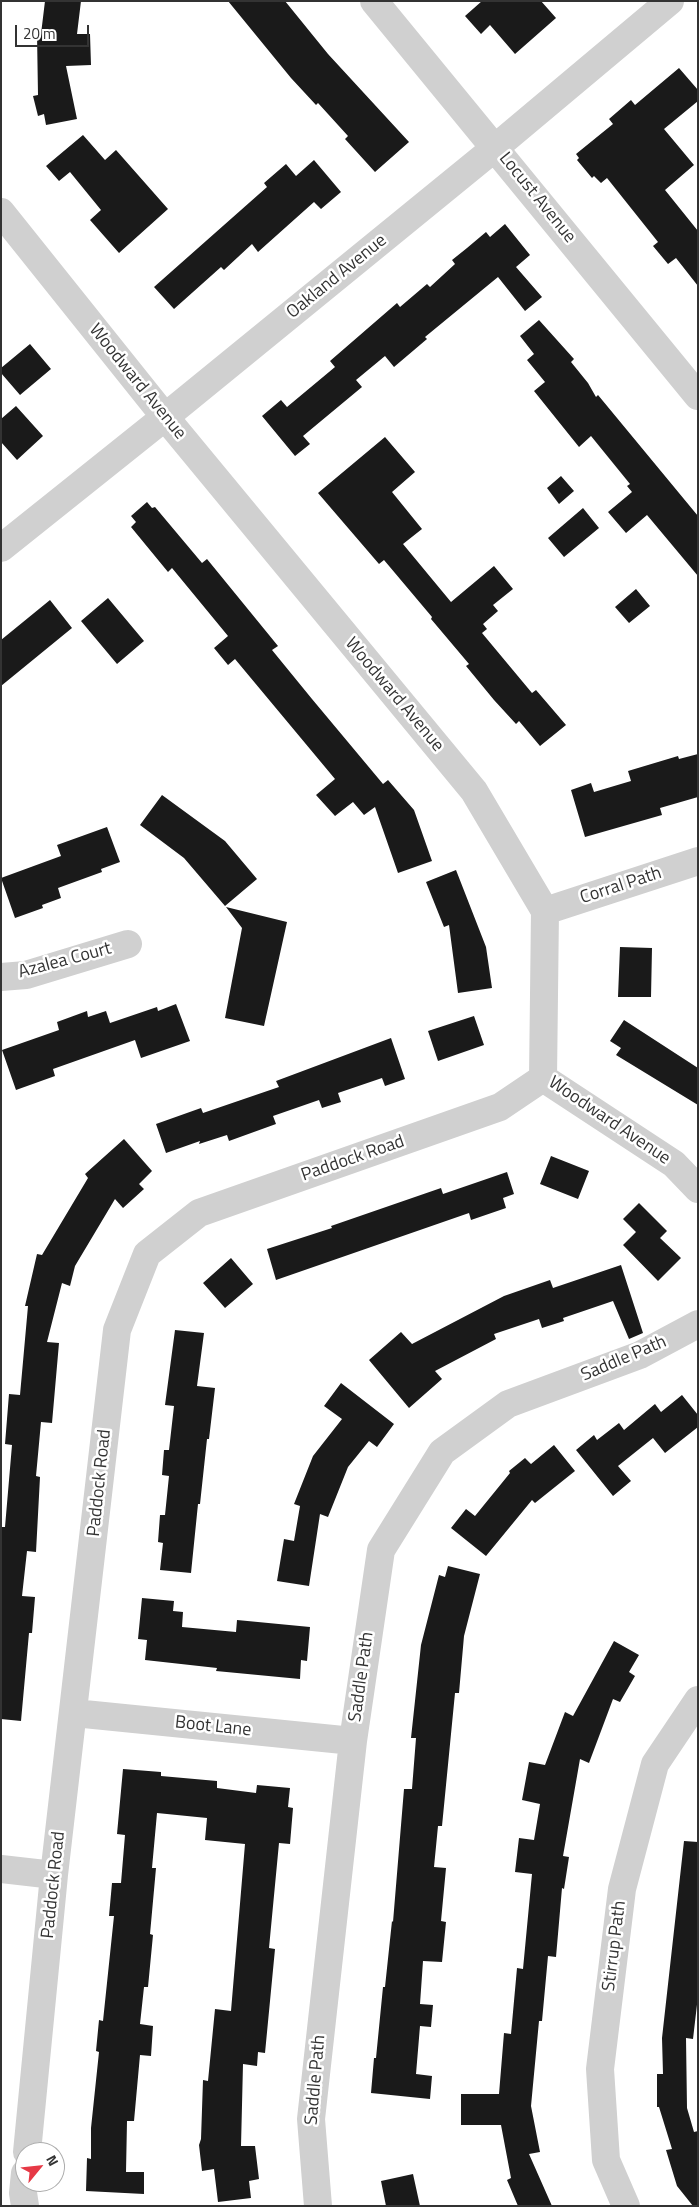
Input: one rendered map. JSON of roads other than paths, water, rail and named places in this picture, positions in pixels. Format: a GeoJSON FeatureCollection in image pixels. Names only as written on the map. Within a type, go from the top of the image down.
{"type":"FeatureCollection","features":[{"type":"Feature","properties":{"kind":"street","name":"Locust Avenue"},"geometry":{"type":"LineString","coordinates":[[374,1],[496,147],[698,396]]}},
{"type":"Feature","properties":{"kind":"street","name":"Oakland Avenue"},"geometry":{"type":"LineString","coordinates":[[1,548],[166,418],[496,147],[670,1]]}},
{"type":"Feature","properties":{"kind":"street","name":"Woodward Avenue"},"geometry":{"type":"LineString","coordinates":[[1,212],[166,418],[474,792],[544,911],[543,1078],[674,1164],[698,1189]]}},
{"type":"Feature","properties":{"kind":"street","name":"Corral Path"},"geometry":{"type":"LineString","coordinates":[[544,911],[698,861]]}},
{"type":"Feature","properties":{"kind":"street","name":"Azalea Court"},"geometry":{"type":"LineString","coordinates":[[1,976],[26,975],[128,944]]}},
{"type":"Feature","properties":{"kind":"street","name":"Paddock Road"},"geometry":{"type":"LineString","coordinates":[[28,2142],[54,1875],[117,1330],[147,1254],[199,1213],[500,1107],[543,1078]]}},
{"type":"Feature","properties":{"kind":"street","name":"Saddle Path"},"geometry":{"type":"LineString","coordinates":[[318,2206],[310,2119],[353,1741],[381,1550],[442,1452],[508,1404],[640,1355],[698,1324]]}},
{"type":"Feature","properties":{"kind":"street","name":"Stirrup Path"},"geometry":{"type":"LineString","coordinates":[[626,2206],[606,2160],[600,2069],[622,1889],[655,1764],[698,1700]]}},
{"type":"Feature","properties":{"kind":"street","name":"Boot Lane"},"geometry":{"type":"LineString","coordinates":[[74,1713],[353,1741]]}},
{"type":"Feature","properties":{"kind":"street"},"geometry":{"type":"LineString","coordinates":[[1,1869],[54,1875]]}},
{"type":"Feature","properties":{"kind":"street"},"geometry":{"type":"LineString","coordinates":[[23,2192],[25,2206]]}}]}
